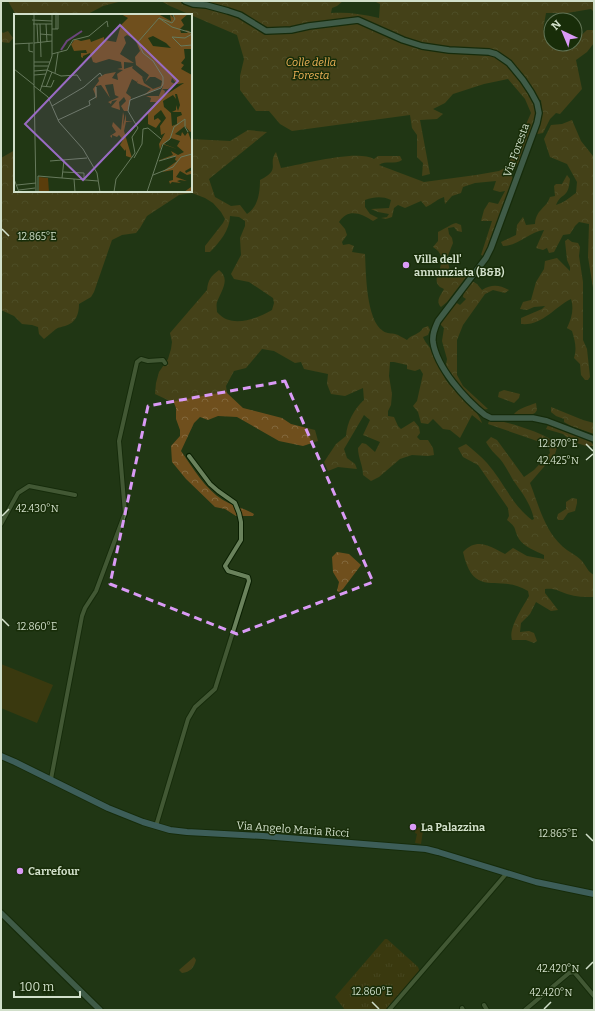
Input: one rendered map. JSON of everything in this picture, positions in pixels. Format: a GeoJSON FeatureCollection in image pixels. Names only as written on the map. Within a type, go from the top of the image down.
{"type":"FeatureCollection","features":[{"type":"Feature","properties":{"kind":"main road","name":"Via Foresta"},"geometry":{"type":"LineString","coordinates":[[185,1],[193,4],[206,5],[228,10],[240,15],[266,31],[291,30],[309,26],[358,20],[403,40],[422,46],[449,50],[488,52],[501,56],[509,63],[523,80],[537,103],[539,113],[537,123],[491,248],[486,258],[438,321],[433,332],[433,342],[436,352],[446,372],[455,385],[485,415],[491,418],[533,418],[548,421],[594,439]]}},
{"type":"Feature","properties":{"kind":"main road","name":"Via Angelo Maria Ricci"},"geometry":{"type":"LineString","coordinates":[[1,756],[108,808],[156,826],[187,832],[263,836],[426,849],[506,874],[594,894]]}},
{"type":"Feature","properties":{"kind":"main road"},"geometry":{"type":"LineString","coordinates":[[1,913],[100,1010]]}},
{"type":"Feature","properties":{"kind":"street"},"geometry":{"type":"LineString","coordinates":[[51,779],[82,616],[85,608],[96,591],[125,513],[119,441],[137,362],[141,359],[148,361],[163,360],[165,363]]}},
{"type":"Feature","properties":{"kind":"street"},"geometry":{"type":"LineString","coordinates":[[156,826],[188,718],[198,703],[215,689],[249,579],[248,577],[228,571],[225,566],[242,540],[241,522],[237,507],[235,503],[210,484],[189,456]]}},
{"type":"Feature","properties":{"kind":"street"},"geometry":{"type":"LineString","coordinates":[[1,524],[18,493],[29,486],[75,495]]}},
{"type":"Feature","properties":{"kind":"street"},"geometry":{"type":"LineString","coordinates":[[392,1009],[506,874]]}},
{"type":"Feature","properties":{"kind":"street"},"geometry":{"type":"LineString","coordinates":[[525,1010],[569,973],[574,972],[594,996]]}},
{"type":"Feature","properties":{"kind":"street"},"geometry":{"type":"LineString","coordinates":[[484,1005],[487,1010]]}},
{"type":"Feature","properties":{"kind":"highlighted area"},"geometry":{"type":"Polygon","coordinates":[[[285,381],[373,582],[237,634],[110,584],[148,406],[285,381]]]}},
{"type":"Feature","properties":{"kind":"green space"},"geometry":{"type":"Polygon","coordinates":[[[8,1],[122,1],[103,6],[88,14],[15,14],[8,1]]]}},
{"type":"Feature","properties":{"kind":"green space","name":"Colle della Foresta"},"geometry":{"type":"Polygon","coordinates":[[[161,1],[343,1],[332,8],[331,13],[367,15],[379,18],[380,4],[374,1],[594,1],[594,12],[591,9],[573,12],[543,12],[543,52],[583,52],[583,34],[587,30],[594,30],[594,43],[587,52],[576,60],[582,89],[560,114],[556,113],[550,119],[543,133],[537,134],[542,111],[541,100],[534,102],[536,119],[520,160],[511,174],[513,179],[488,249],[484,256],[481,255],[492,221],[481,221],[484,210],[489,202],[498,204],[505,191],[500,192],[493,190],[496,181],[475,183],[463,187],[461,193],[452,196],[445,204],[444,197],[426,207],[421,201],[405,208],[398,205],[394,208],[392,217],[386,219],[381,218],[387,217],[389,214],[371,209],[389,208],[391,200],[381,197],[368,199],[365,200],[365,207],[370,214],[378,218],[373,221],[359,214],[351,213],[346,215],[339,222],[345,229],[347,235],[342,242],[343,245],[349,244],[354,246],[352,252],[365,254],[368,296],[373,317],[377,325],[385,332],[396,334],[407,340],[428,326],[430,330],[428,335],[423,337],[443,375],[448,383],[477,413],[482,423],[472,415],[460,438],[450,430],[443,429],[433,419],[428,424],[421,423],[418,412],[413,406],[417,401],[423,374],[420,369],[415,371],[407,369],[407,365],[390,362],[389,376],[392,394],[388,416],[394,417],[401,429],[414,421],[419,427],[420,433],[417,437],[420,440],[428,440],[433,448],[434,455],[412,455],[400,459],[379,477],[371,481],[363,475],[358,448],[362,443],[366,444],[375,452],[380,442],[363,435],[370,420],[364,415],[344,449],[347,458],[355,464],[357,469],[338,467],[328,471],[324,462],[336,444],[346,436],[352,416],[357,407],[364,400],[363,388],[345,396],[331,394],[327,384],[328,374],[304,369],[301,362],[295,363],[274,351],[262,349],[246,368],[234,371],[226,386],[227,393],[243,408],[282,418],[291,424],[315,430],[318,441],[303,446],[279,441],[237,417],[218,416],[208,420],[200,417],[194,423],[181,451],[200,478],[211,490],[223,500],[254,514],[253,516],[236,516],[225,509],[215,507],[186,479],[172,462],[171,446],[180,436],[180,430],[176,419],[176,408],[174,403],[155,394],[159,372],[168,359],[171,349],[172,342],[170,333],[207,290],[210,278],[219,270],[223,274],[225,281],[217,302],[217,312],[223,317],[229,320],[244,321],[272,310],[274,303],[273,298],[249,282],[234,279],[231,274],[241,255],[240,238],[245,226],[245,221],[239,217],[230,216],[230,221],[226,231],[220,240],[210,252],[205,252],[205,246],[225,219],[213,203],[205,198],[192,193],[179,195],[147,216],[136,233],[122,235],[112,240],[91,297],[79,304],[76,318],[72,323],[57,328],[44,339],[39,334],[38,327],[22,324],[14,316],[1,310],[1,158],[14,151],[14,192],[192,192],[192,139],[230,141],[248,130],[267,132],[209,179],[215,197],[231,206],[240,205],[247,214],[254,208],[258,199],[260,180],[271,173],[276,152],[281,168],[342,157],[366,156],[374,159],[378,156],[400,156],[402,160],[379,165],[424,182],[476,175],[499,171],[507,167],[531,113],[525,99],[508,79],[484,84],[453,94],[445,103],[433,109],[443,114],[437,119],[420,120],[430,174],[422,176],[423,163],[417,157],[417,135],[412,128],[410,115],[292,131],[280,124],[269,111],[256,111],[240,90],[240,76],[244,59],[237,35],[192,16],[192,14],[188,14],[161,1]]]}},
{"type":"Feature","properties":{"kind":"green space"},"geometry":{"type":"Polygon","coordinates":[[[1,31],[3,33],[8,31],[13,38],[9,43],[1,42],[1,31]]]}},
{"type":"Feature","properties":{"kind":"green space"},"geometry":{"type":"Polygon","coordinates":[[[572,120],[581,141],[593,156],[594,149],[594,294],[588,257],[589,224],[579,222],[570,234],[563,235],[554,252],[549,253],[547,248],[543,250],[536,248],[544,230],[533,233],[514,244],[503,246],[501,242],[516,235],[517,225],[523,217],[526,225],[535,224],[539,212],[550,197],[555,196],[554,186],[556,184],[562,184],[567,175],[570,179],[568,190],[560,198],[556,205],[564,202],[576,193],[577,182],[567,164],[550,157],[544,139],[551,125],[562,124],[572,120]]]}},
{"type":"Feature","properties":{"kind":"green space"},"geometry":{"type":"Polygon","coordinates":[[[456,223],[461,225],[462,232],[457,231],[454,227],[448,228],[453,243],[447,258],[450,271],[454,277],[460,274],[467,276],[447,302],[441,307],[439,305],[439,300],[444,289],[438,285],[437,276],[441,264],[441,258],[439,252],[433,247],[438,241],[438,232],[456,223]]]}},
{"type":"Feature","properties":{"kind":"green space"},"geometry":{"type":"Polygon","coordinates":[[[568,239],[572,242],[578,243],[580,247],[579,256],[583,282],[583,340],[587,349],[590,377],[588,380],[585,380],[581,375],[580,364],[574,358],[574,338],[572,331],[567,328],[572,314],[571,299],[536,322],[521,324],[521,318],[542,309],[545,306],[534,307],[527,310],[520,309],[523,302],[531,300],[536,282],[544,269],[545,261],[557,258],[570,271],[565,241],[568,239]]]}},
{"type":"Feature","properties":{"kind":"green space"},"geometry":{"type":"Polygon","coordinates":[[[472,281],[482,290],[496,286],[509,290],[505,293],[493,290],[485,294],[463,325],[457,340],[457,375],[463,386],[488,409],[481,410],[450,375],[446,365],[447,359],[442,341],[444,328],[439,323],[455,302],[460,305],[466,299],[463,297],[464,289],[472,281]]]}},
{"type":"Feature","properties":{"kind":"green space"},"geometry":{"type":"Polygon","coordinates":[[[504,390],[520,394],[519,398],[514,403],[498,397],[499,392],[504,390]]]}},
{"type":"Feature","properties":{"kind":"green space"},"geometry":{"type":"Polygon","coordinates":[[[536,403],[537,410],[535,413],[524,416],[514,414],[521,409],[536,403]]]}},
{"type":"Feature","properties":{"kind":"green space"},"geometry":{"type":"Polygon","coordinates":[[[551,407],[594,423],[594,434],[564,422],[564,419],[551,412],[551,407]]]}},
{"type":"Feature","properties":{"kind":"green space"},"geometry":{"type":"Polygon","coordinates":[[[496,420],[536,432],[558,444],[555,454],[530,483],[546,525],[562,546],[580,559],[588,570],[594,575],[594,597],[574,596],[554,589],[545,589],[545,593],[558,610],[551,611],[536,602],[530,614],[521,623],[520,632],[529,631],[534,633],[537,641],[534,643],[526,640],[512,640],[511,635],[514,624],[529,596],[528,591],[517,586],[480,581],[474,576],[468,567],[463,552],[468,547],[473,545],[484,544],[505,554],[513,548],[527,556],[544,559],[544,555],[521,542],[514,527],[507,520],[509,516],[508,508],[478,465],[463,457],[458,448],[466,444],[482,458],[493,470],[513,500],[525,514],[532,520],[534,519],[525,498],[507,469],[486,442],[491,437],[497,440],[524,477],[534,470],[550,453],[549,448],[540,442],[488,424],[489,421],[496,420]]]}},
{"type":"Feature","properties":{"kind":"green space"},"geometry":{"type":"Polygon","coordinates":[[[548,425],[561,427],[591,442],[594,446],[586,446],[571,441],[563,434],[546,429],[548,425]]]}},
{"type":"Feature","properties":{"kind":"green space"},"geometry":{"type":"Polygon","coordinates":[[[572,498],[577,499],[575,511],[568,513],[563,520],[558,520],[558,514],[566,509],[566,502],[572,498]]]}},
{"type":"Feature","properties":{"kind":"green space"},"geometry":{"type":"Polygon","coordinates":[[[337,552],[349,554],[361,565],[343,589],[339,592],[337,591],[339,582],[333,572],[332,557],[337,552]]]}},
{"type":"Feature","properties":{"kind":"green space"},"geometry":{"type":"Polygon","coordinates":[[[1,664],[53,685],[37,723],[1,708],[1,664]]]}},
{"type":"Feature","properties":{"kind":"green space"},"geometry":{"type":"Polygon","coordinates":[[[422,823],[424,824],[421,844],[415,843],[417,834],[415,833],[416,827],[421,828],[422,823]]]}},
{"type":"Feature","properties":{"kind":"green space"},"geometry":{"type":"Polygon","coordinates":[[[385,939],[387,939],[418,967],[419,973],[388,1010],[345,1010],[335,997],[385,939]]]}},
{"type":"Feature","properties":{"kind":"green space"},"geometry":{"type":"Polygon","coordinates":[[[194,957],[196,960],[193,967],[189,971],[182,973],[179,970],[194,957]]]}},
{"type":"Feature","properties":{"kind":"place","name":"Villa dell' annunziata (B&B)"},"geometry":{"type":"Point","coordinates":[406,265]}},
{"type":"Feature","properties":{"kind":"place","name":"La Palazzina"},"geometry":{"type":"Point","coordinates":[413,827]}},
{"type":"Feature","properties":{"kind":"place","name":"Carrefour"},"geometry":{"type":"Point","coordinates":[20,871]}}]}
